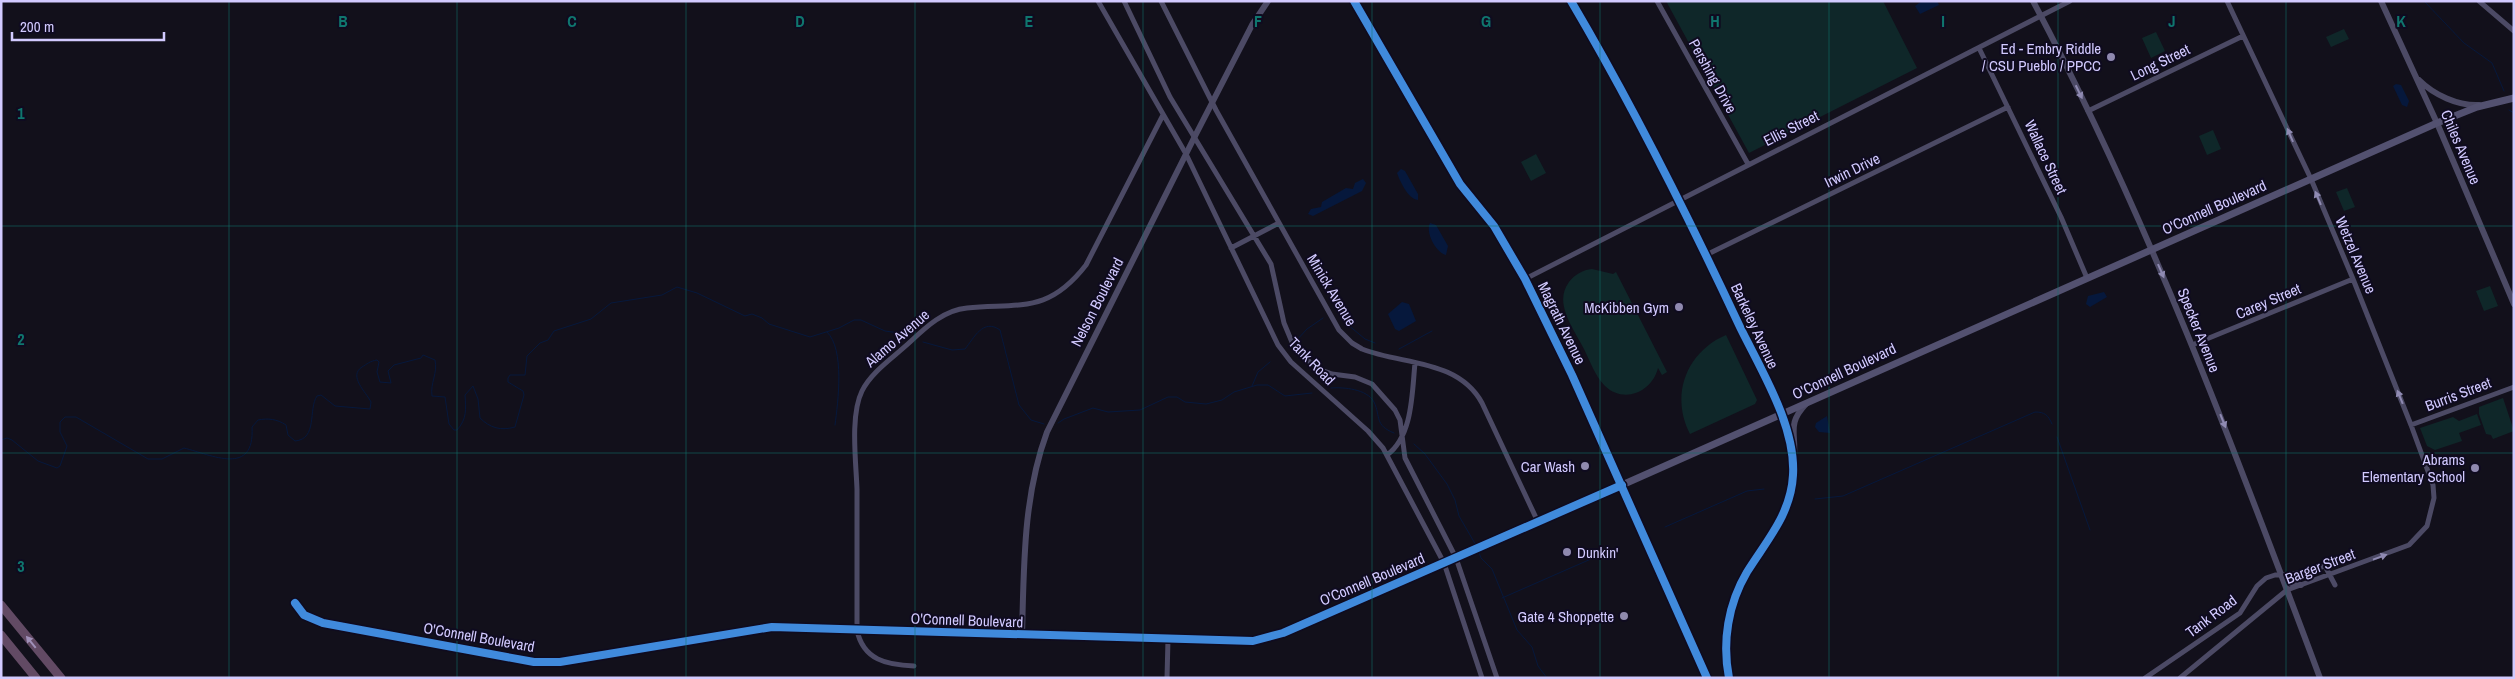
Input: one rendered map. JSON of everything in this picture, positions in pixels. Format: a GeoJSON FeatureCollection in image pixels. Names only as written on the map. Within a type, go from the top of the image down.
{"type":"FeatureCollection","features":[{"type":"Feature","properties":{"kind":"highway"},"geometry":{"type":"LineString","coordinates":[[1,605],[61,678]]}},
{"type":"Feature","properties":{"kind":"highway"},"geometry":{"type":"LineString","coordinates":[[1,635],[36,678]]}},
{"type":"Feature","properties":{"kind":"main road","name":"Magrath Avenue"},"geometry":{"type":"LineString","coordinates":[[1354,1],[1460,184],[1494,226],[1525,279],[1572,375],[1707,678]]}},
{"type":"Feature","properties":{"kind":"main road","name":"Barkeley Avenue"},"geometry":{"type":"LineString","coordinates":[[1571,1],[1679,200],[1781,415],[1792,445],[1794,462],[1792,487],[1786,511],[1775,532],[1745,577],[1732,608],[1726,644],[1729,678]]}},
{"type":"Feature","properties":{"kind":"main road","name":"O'Connell Boulevard"},"geometry":{"type":"LineString","coordinates":[[1622,486],[2437,123],[2486,104],[2514,98]]}},
{"type":"Feature","properties":{"kind":"street","name":"Tank Road"},"geometry":{"type":"LineString","coordinates":[[1098,1],[1186,154],[1284,354],[1374,436],[1387,455],[1444,563],[1482,678]]}},
{"type":"Feature","properties":{"kind":"street"},"geometry":{"type":"LineString","coordinates":[[1124,1],[1170,97],[1271,264],[1284,323],[1294,348],[1316,368],[1332,374],[1356,377],[1372,384],[1396,410],[1400,420],[1405,458],[1456,558],[1498,678]]}},
{"type":"Feature","properties":{"kind":"street","name":"Minick Avenue"},"geometry":{"type":"LineString","coordinates":[[1161,1],[1212,103],[1334,323],[1356,346],[1368,351],[1415,362],[1456,376],[1477,395],[1538,522]]}},
{"type":"Feature","properties":{"kind":"street","name":"Nelson Boulevard"},"geometry":{"type":"LineString","coordinates":[[1022,635],[1026,522],[1033,480],[1043,443],[1060,404],[1194,138],[1252,25],[1268,1]]}},
{"type":"Feature","properties":{"kind":"street","name":"Pershing Drive"},"geometry":{"type":"LineString","coordinates":[[1657,1],[1748,164]]}},
{"type":"Feature","properties":{"kind":"street","name":"Specker Avenue"},"geometry":{"type":"LineString","coordinates":[[2033,1],[2088,111],[2152,250],[2192,345],[2320,678]]}},
{"type":"Feature","properties":{"kind":"street","name":"Ellis Street"},"geometry":{"type":"LineString","coordinates":[[1525,279],[2070,1]]}},
{"type":"Feature","properties":{"kind":"street","name":"Wetzel Avenue"},"geometry":{"type":"LineString","coordinates":[[2227,1],[2311,179],[2411,425],[2434,491],[2433,510],[2427,526]]}},
{"type":"Feature","properties":{"kind":"street","name":"Chiles Avenue"},"geometry":{"type":"LineString","coordinates":[[2381,1],[2437,123],[2514,304]]}},
{"type":"Feature","properties":{"kind":"street"},"geometry":{"type":"LineString","coordinates":[[2479,1],[2514,31]]}},
{"type":"Feature","properties":{"kind":"street","name":"Long Street"},"geometry":{"type":"LineString","coordinates":[[2088,111],[2243,36]]}},
{"type":"Feature","properties":{"kind":"street","name":"Wallace Street"},"geometry":{"type":"LineString","coordinates":[[1979,48],[2061,217],[2088,278]]}},
{"type":"Feature","properties":{"kind":"street"},"geometry":{"type":"LineString","coordinates":[[2416,76],[2426,86],[2448,99],[2469,105],[2486,104]]}},
{"type":"Feature","properties":{"kind":"street","name":"Irwin Drive"},"geometry":{"type":"LineString","coordinates":[[1706,256],[2008,107]]}},
{"type":"Feature","properties":{"kind":"street","name":"Alamo Avenue"},"geometry":{"type":"LineString","coordinates":[[914,666],[889,665],[876,659],[863,646],[857,630],[856,428],[859,402],[865,385],[922,331],[944,314],[965,308],[1031,304],[1051,297],[1070,283],[1086,265],[1163,115]]}},
{"type":"Feature","properties":{"kind":"street"},"geometry":{"type":"LineString","coordinates":[[1231,248],[1279,223]]}},
{"type":"Feature","properties":{"kind":"street","name":"Carey Street"},"geometry":{"type":"LineString","coordinates":[[2192,345],[2353,279]]}},
{"type":"Feature","properties":{"kind":"street"},"geometry":{"type":"LineString","coordinates":[[1387,455],[1401,438],[1411,401],[1415,362]]}},
{"type":"Feature","properties":{"kind":"street","name":"Burris Street"},"geometry":{"type":"LineString","coordinates":[[2411,425],[2514,387]]}},
{"type":"Feature","properties":{"kind":"street"},"geometry":{"type":"LineString","coordinates":[[1794,462],[1793,423],[1806,404]]}},
{"type":"Feature","properties":{"kind":"street","name":"O'Connell Boulevard"},"geometry":{"type":"LineString","coordinates":[[295,603],[304,615],[323,623],[534,662],[571,660],[761,628],[1245,641],[1272,637],[1622,486]]}},
{"type":"Feature","properties":{"kind":"street","name":"Barger Street"},"geometry":{"type":"LineString","coordinates":[[2180,678],[2287,590],[2402,549],[2415,540],[2427,526]]}},
{"type":"Feature","properties":{"kind":"street","name":"Tank Road"},"geometry":{"type":"LineString","coordinates":[[2145,678],[2240,613],[2264,579],[2271,575],[2282,576],[2325,566],[2331,574]]}},
{"type":"Feature","properties":{"kind":"street"},"geometry":{"type":"LineString","coordinates":[[2331,574],[2335,585]]}},
{"type":"Feature","properties":{"kind":"street"},"geometry":{"type":"LineString","coordinates":[[2282,576],[2290,583],[2301,585]]}},
{"type":"Feature","properties":{"kind":"street"},"geometry":{"type":"LineString","coordinates":[[1167,678],[1168,639]]}},
{"type":"Feature","properties":{"kind":"green space"},"geometry":{"type":"Polygon","coordinates":[[[1666,1],[1883,1],[1917,68],[1749,153],[1666,1]]]}},
{"type":"Feature","properties":{"kind":"green space"},"geometry":{"type":"Polygon","coordinates":[[[2344,29],[2349,39],[2331,47],[2326,37],[2344,29]]]}},
{"type":"Feature","properties":{"kind":"green space"},"geometry":{"type":"Polygon","coordinates":[[[2156,32],[2165,51],[2151,58],[2142,38],[2156,32]]]}},
{"type":"Feature","properties":{"kind":"green space"},"geometry":{"type":"Polygon","coordinates":[[[2213,130],[2221,149],[2207,155],[2199,136],[2213,130]]]}},
{"type":"Feature","properties":{"kind":"green space"},"geometry":{"type":"Polygon","coordinates":[[[1536,154],[1546,173],[1531,181],[1521,162],[1536,154]]]}},
{"type":"Feature","properties":{"kind":"green space"},"geometry":{"type":"Polygon","coordinates":[[[2347,188],[2355,207],[2344,211],[2336,192],[2347,188]]]}},
{"type":"Feature","properties":{"kind":"green space"},"geometry":{"type":"Polygon","coordinates":[[[1592,269],[1613,274],[1616,272],[1667,372],[1662,375],[1658,368],[1650,383],[1636,393],[1629,395],[1620,394],[1612,391],[1601,382],[1567,316],[1563,299],[1569,282],[1582,271],[1592,269]]]}},
{"type":"Feature","properties":{"kind":"green space"},"geometry":{"type":"Polygon","coordinates":[[[2490,286],[2498,306],[2484,311],[2476,291],[2490,286]]]}},
{"type":"Feature","properties":{"kind":"green space"},"geometry":{"type":"Polygon","coordinates":[[[1726,335],[1757,400],[1755,404],[1690,434],[1684,420],[1682,405],[1682,390],[1685,377],[1701,352],[1726,335]]]}},
{"type":"Feature","properties":{"kind":"green space"},"geometry":{"type":"Polygon","coordinates":[[[2503,398],[2514,431],[2493,439],[2491,435],[2486,434],[2479,414],[2479,407],[2503,398]]]}},
{"type":"Feature","properties":{"kind":"green space"},"geometry":{"type":"Polygon","coordinates":[[[2477,414],[2481,425],[2459,433],[2462,441],[2435,450],[2427,446],[2420,428],[2453,417],[2459,421],[2477,414]]]}},
{"type":"Feature","properties":{"kind":"water"},"geometry":{"type":"Polygon","coordinates":[[[1922,1],[1937,1],[1939,5],[1920,14],[1915,6],[1922,1]]]}},
{"type":"Feature","properties":{"kind":"water"},"geometry":{"type":"Polygon","coordinates":[[[2396,84],[2401,85],[2409,101],[2407,107],[2402,105],[2393,86],[2396,84]]]}},
{"type":"Feature","properties":{"kind":"water"},"geometry":{"type":"Polygon","coordinates":[[[1401,169],[1405,171],[1418,194],[1418,200],[1414,199],[1402,185],[1397,173],[1401,169]]]}},
{"type":"Feature","properties":{"kind":"water"},"geometry":{"type":"Polygon","coordinates":[[[1363,179],[1366,183],[1362,191],[1313,216],[1308,214],[1311,209],[1321,207],[1322,202],[1346,188],[1353,189],[1355,183],[1363,179]]]}},
{"type":"Feature","properties":{"kind":"water"},"geometry":{"type":"Polygon","coordinates":[[[1430,223],[1436,225],[1448,246],[1446,255],[1432,242],[1429,232],[1430,223]]]}},
{"type":"Feature","properties":{"kind":"water"},"geometry":{"type":"Polygon","coordinates":[[[2104,292],[2107,297],[2090,307],[2086,304],[2088,296],[2104,292]]]}},
{"type":"Feature","properties":{"kind":"water"},"geometry":{"type":"Polygon","coordinates":[[[1402,302],[1409,304],[1416,321],[1399,331],[1395,329],[1388,314],[1402,302]]]}},
{"type":"Feature","properties":{"kind":"water"},"geometry":{"type":"Polygon","coordinates":[[[1827,416],[1830,433],[1819,432],[1815,427],[1816,423],[1827,416]]]}},
{"type":"Feature","properties":{"kind":"waterway"},"geometry":{"type":"LineString","coordinates":[[2424,1],[2464,43],[2492,63],[2504,91]]}},
{"type":"Feature","properties":{"kind":"waterway"},"geometry":{"type":"LineString","coordinates":[[2509,110],[2514,113]]}},
{"type":"Feature","properties":{"kind":"waterway"},"geometry":{"type":"LineString","coordinates":[[1,440],[7,438],[12,440],[38,461],[57,468],[60,466],[67,446],[60,432],[60,422],[65,417],[76,417],[148,459],[162,459],[184,448],[219,458],[230,459],[239,457],[247,452],[251,443],[252,427],[258,420],[269,419],[279,421],[286,425],[288,435],[295,441],[302,439],[310,429],[314,402],[317,396],[321,395],[335,406],[370,409],[371,402],[357,379],[358,371],[372,361],[377,360],[379,362],[377,372],[380,382],[391,383],[388,371],[394,365],[421,358],[423,355],[435,360],[436,369],[432,396],[445,397],[449,424],[454,430],[457,430],[463,422],[466,409],[465,395],[473,386],[478,399],[480,418],[496,428],[515,427],[524,395],[523,391],[508,382],[508,378],[510,375],[525,375],[527,356],[540,343],[548,340],[554,331],[591,319],[611,303],[662,295],[677,287],[697,293],[745,316],[752,314],[762,318],[769,324],[810,337],[839,328],[854,320],[861,320],[885,331],[906,334]]}},
{"type":"Feature","properties":{"kind":"waterway"},"geometry":{"type":"LineString","coordinates":[[1295,342],[1307,329],[1323,318]]}},
{"type":"Feature","properties":{"kind":"waterway"},"geometry":{"type":"LineString","coordinates":[[1341,319],[1365,339],[1375,343]]}},
{"type":"Feature","properties":{"kind":"waterway"},"geometry":{"type":"LineString","coordinates":[[923,342],[952,350],[965,349],[984,328],[989,326],[1000,330],[1019,405],[1031,420],[1044,424]]}},
{"type":"Feature","properties":{"kind":"waterway"},"geometry":{"type":"LineString","coordinates":[[1399,349],[1432,331]]}},
{"type":"Feature","properties":{"kind":"waterway"},"geometry":{"type":"LineString","coordinates":[[827,332],[833,340],[838,363],[839,390],[835,425]]}},
{"type":"Feature","properties":{"kind":"waterway"},"geometry":{"type":"LineString","coordinates":[[1252,386],[1258,372],[1270,362]]}},
{"type":"Feature","properties":{"kind":"waterway"},"geometry":{"type":"LineString","coordinates":[[1058,423],[1093,408],[1108,412],[1140,410],[1168,397],[1177,397],[1185,402],[1206,404],[1222,400],[1234,392],[1257,385],[1268,385],[1285,396],[1312,393]]}},
{"type":"Feature","properties":{"kind":"waterway"},"geometry":{"type":"LineString","coordinates":[[1331,388],[1348,389],[1366,394],[1374,402],[1383,427],[1394,433]]}},
{"type":"Feature","properties":{"kind":"waterway"},"geometry":{"type":"LineString","coordinates":[[1815,499],[1843,496],[2035,412],[2046,415],[2052,424]]}},
{"type":"Feature","properties":{"kind":"waterway"},"geometry":{"type":"LineString","coordinates":[[2057,437],[2090,530]]}},
{"type":"Feature","properties":{"kind":"waterway"},"geometry":{"type":"LineString","coordinates":[[1414,444],[1425,454],[1447,484],[1455,500],[1459,516],[1477,547]]}},
{"type":"Feature","properties":{"kind":"waterway"},"geometry":{"type":"LineString","coordinates":[[1665,527],[1747,491],[1764,489]]}},
{"type":"Feature","properties":{"kind":"waterway"},"geometry":{"type":"LineString","coordinates":[[1478,550],[1481,558],[1492,569],[1517,630],[1532,647],[1538,666],[1547,678]]}},
{"type":"Feature","properties":{"kind":"waterway"},"geometry":{"type":"LineString","coordinates":[[1502,598],[1591,559]]}},
{"type":"Feature","properties":{"kind":"cycle path"},"geometry":{"type":"LineString","coordinates":[[1354,1],[1460,184],[1494,226],[1525,279],[1572,375],[1707,678]]}},
{"type":"Feature","properties":{"kind":"cycle path"},"geometry":{"type":"LineString","coordinates":[[1571,1],[1638,121],[1680,203],[1767,380],[1789,437],[1793,475],[1788,502],[1777,526],[1747,572],[1735,597],[1728,624],[1727,637],[1726,651],[1729,678]]}},
{"type":"Feature","properties":{"kind":"cycle path"},"geometry":{"type":"LineString","coordinates":[[295,603],[304,615],[323,623],[534,662],[560,662],[772,627],[1253,641],[1283,633],[1622,485]]}},
{"type":"Feature","properties":{"kind":"place","name":"Ed - Embry Riddle / CSU Pueblo / PPCC"},"geometry":{"type":"Point","coordinates":[2111,57]}},
{"type":"Feature","properties":{"kind":"place","name":"McKibben Gym"},"geometry":{"type":"Point","coordinates":[1679,307]}},
{"type":"Feature","properties":{"kind":"place","name":"Car Wash"},"geometry":{"type":"Point","coordinates":[1585,466]}},
{"type":"Feature","properties":{"kind":"place","name":"Abrams Elementary School"},"geometry":{"type":"Point","coordinates":[2475,468]}},
{"type":"Feature","properties":{"kind":"place","name":"Dunkin'"},"geometry":{"type":"Point","coordinates":[1567,552]}},
{"type":"Feature","properties":{"kind":"place","name":"Gate 4 Shoppette"},"geometry":{"type":"Point","coordinates":[1624,616]}}]}
